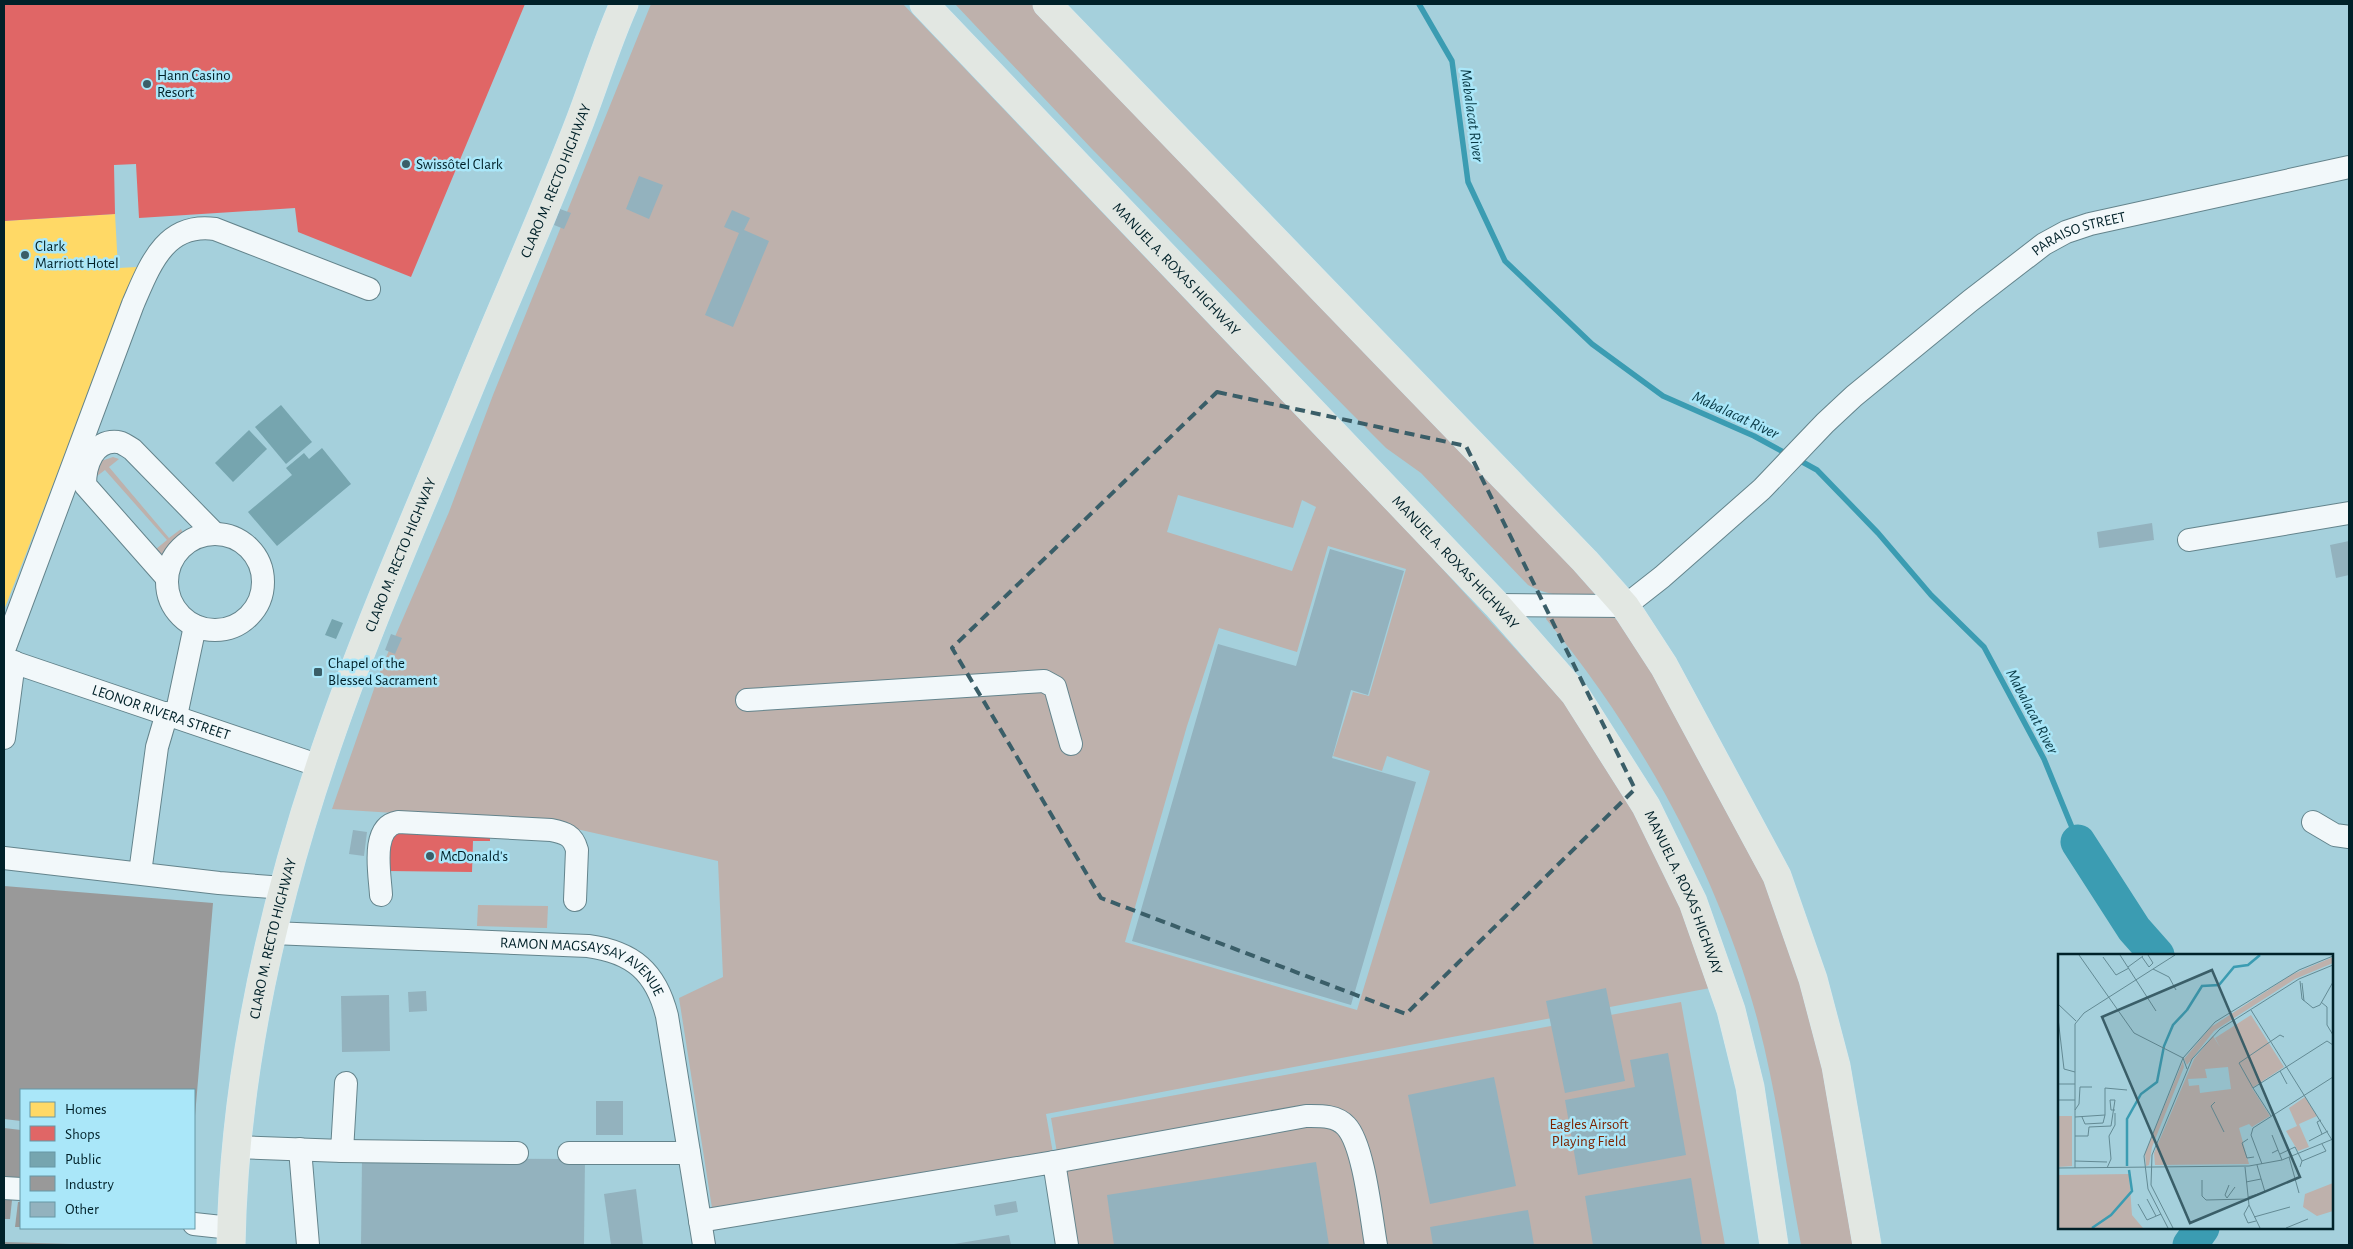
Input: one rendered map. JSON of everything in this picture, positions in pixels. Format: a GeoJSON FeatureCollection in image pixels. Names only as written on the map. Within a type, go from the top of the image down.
{"type":"FeatureCollection","features":[{"type":"Feature","properties":{"kind":"main road","name":"MANUEL A. ROXAS HIGHWAY"},"geometry":{"type":"LineString","coordinates":[[924,4],[1497,605],[1575,694],[1646,806],[1693,902],[1731,1010],[1747,1077],[1774,1245]]}},
{"type":"Feature","properties":{"kind":"main road"},"geometry":{"type":"LineString","coordinates":[[1047,4],[1578,554],[1625,606],[1664,666],[1777,876],[1813,979],[1836,1066],[1867,1245]]}},
{"type":"Feature","properties":{"kind":"main road","name":"CLARO M. RECTO HIGHWAY"},"geometry":{"type":"LineString","coordinates":[[231,1237],[236,1147],[251,1036],[272,933],[320,766],[357,663],[580,122],[620,10]]}},
{"type":"Feature","properties":{"kind":"street","name":"PARAISO STREET"},"geometry":{"type":"LineString","coordinates":[[1625,606],[1662,577],[1762,489],[1825,423],[1854,396],[2044,244],[2066,232],[2090,224],[2349,167]]}},
{"type":"Feature","properties":{"kind":"street"},"geometry":{"type":"LineString","coordinates":[[4,738],[7,657],[133,304],[148,269],[161,248],[180,233],[200,227],[215,229],[369,289]]}},
{"type":"Feature","properties":{"kind":"street"},"geometry":{"type":"LineString","coordinates":[[167,578],[85,485],[85,471],[92,455],[102,445],[118,442],[132,449],[214,533]]}},
{"type":"Feature","properties":{"kind":"street"},"geometry":{"type":"LineString","coordinates":[[2189,540],[2349,513]]}},
{"type":"Feature","properties":{"kind":"street"},"geometry":{"type":"LineString","coordinates":[[214,533],[230,536],[244,543],[254,554],[261,568],[263,584],[260,599],[252,613],[240,623],[226,629],[210,630],[195,626],[183,618],[174,607],[168,592],[167,578],[171,563],[188,542],[214,533]]}},
{"type":"Feature","properties":{"kind":"street"},"geometry":{"type":"LineString","coordinates":[[1497,605],[1625,606]]}},
{"type":"Feature","properties":{"kind":"street"},"geometry":{"type":"LineString","coordinates":[[140,873],[157,747],[172,714],[195,626]]}},
{"type":"Feature","properties":{"kind":"street","name":"LEONOR RIVERA STREET"},"geometry":{"type":"LineString","coordinates":[[7,657],[320,766]]}},
{"type":"Feature","properties":{"kind":"street"},"geometry":{"type":"LineString","coordinates":[[747,700],[1044,681],[1055,687],[1071,744]]}},
{"type":"Feature","properties":{"kind":"street"},"geometry":{"type":"LineString","coordinates":[[381,895],[380,836],[387,826],[398,822],[550,830],[567,834],[575,843],[577,850],[575,900]]}},
{"type":"Feature","properties":{"kind":"street"},"geometry":{"type":"LineString","coordinates":[[2313,822],[2335,835],[2349,838]]}},
{"type":"Feature","properties":{"kind":"street"},"geometry":{"type":"LineString","coordinates":[[4,858],[284,888]]}},
{"type":"Feature","properties":{"kind":"street","name":"RAMON MAGSAYSAY AVENUE"},"geometry":{"type":"LineString","coordinates":[[272,933],[588,946],[607,948],[637,962],[652,978],[663,997],[704,1245]]}},
{"type":"Feature","properties":{"kind":"street"},"geometry":{"type":"LineString","coordinates":[[342,1151],[346,1083]]}},
{"type":"Feature","properties":{"kind":"street"},"geometry":{"type":"LineString","coordinates":[[700,1221],[1054,1162],[1306,1116],[1322,1116],[1337,1120],[1346,1126],[1359,1150],[1376,1245]]}},
{"type":"Feature","properties":{"kind":"street"},"geometry":{"type":"LineString","coordinates":[[236,1147],[342,1151],[517,1153]]}},
{"type":"Feature","properties":{"kind":"street"},"geometry":{"type":"LineString","coordinates":[[300,1149],[308,1245]]}},
{"type":"Feature","properties":{"kind":"street"},"geometry":{"type":"LineString","coordinates":[[569,1153],[689,1153]]}},
{"type":"Feature","properties":{"kind":"street"},"geometry":{"type":"LineString","coordinates":[[1054,1162],[1067,1245]]}},
{"type":"Feature","properties":{"kind":"street"},"geometry":{"type":"LineString","coordinates":[[4,1188],[20,1190]]}},
{"type":"Feature","properties":{"kind":"street"},"geometry":{"type":"LineString","coordinates":[[195,1224],[231,1237]]}},
{"type":"Feature","properties":{"kind":"highlighted area"},"geometry":{"type":"Polygon","coordinates":[[[1217,392],[1466,446],[1635,789],[1406,1014],[1101,898],[952,648],[1217,392]]]}},
{"type":"Feature","properties":{"kind":"green space"},"geometry":{"type":"Polygon","coordinates":[[[651,4],[903,4],[1428,553],[1568,707],[1631,805],[1692,930],[1710,988],[1046,1114],[1053,1153],[712,1208],[679,998],[723,977],[718,861],[550,823],[332,809],[381,669],[449,512],[493,395],[651,4]],[[1178,495],[1167,532],[1292,571],[1316,507],[1302,500],[1293,528],[1178,495]],[[1328,546],[1297,652],[1219,628],[1187,726],[1125,942],[1357,1010],[1430,771],[1387,756],[1382,771],[1333,756],[1353,692],[1369,696],[1406,569],[1328,546]]]}},
{"type":"Feature","properties":{"kind":"green space"},"geometry":{"type":"Polygon","coordinates":[[[955,4],[1034,4],[1187,161],[1600,596],[1554,594],[1528,585],[1421,473],[1386,448],[1350,412],[1092,149],[955,4]]]}},
{"type":"Feature","properties":{"kind":"green space"},"geometry":{"type":"Polygon","coordinates":[[[113,457],[119,459],[109,467],[169,538],[181,529],[185,538],[176,553],[168,555],[159,554],[156,549],[167,540],[105,470],[93,479],[101,461],[113,457]]]}},
{"type":"Feature","properties":{"kind":"green space"},"geometry":{"type":"Polygon","coordinates":[[[1547,616],[1613,616],[1622,625],[1734,803],[1813,1006],[1858,1245],[1801,1245],[1765,1050],[1742,967],[1722,913],[1673,809],[1645,759],[1581,664],[1546,619],[1547,616]]]}},
{"type":"Feature","properties":{"kind":"green space"},"geometry":{"type":"Polygon","coordinates":[[[478,905],[548,906],[547,928],[477,926],[478,905]]]}},
{"type":"Feature","properties":{"kind":"green space","name":"Eagles Airsoft Playing Field"},"geometry":{"type":"Polygon","coordinates":[[[1681,1002],[1725,1245],[1073,1245],[1051,1118],[1681,1002]]]}},
{"type":"Feature","properties":{"kind":"building: Homes"},"geometry":{"type":"Polygon","coordinates":[[[392,4],[465,4],[394,179],[332,153],[392,4]]]}},
{"type":"Feature","properties":{"kind":"building: Homes"},"geometry":{"type":"Polygon","coordinates":[[[115,214],[118,268],[138,267],[4,610],[4,221],[115,214]]]}},
{"type":"Feature","properties":{"kind":"building: Shops"},"geometry":{"type":"Polygon","coordinates":[[[4,4],[525,4],[411,277],[298,232],[295,208],[139,218],[136,164],[114,165],[115,214],[4,221],[4,4]]]}},
{"type":"Feature","properties":{"kind":"building: Shops","name":"McDonald's"},"geometry":{"type":"Polygon","coordinates":[[[389,830],[490,831],[490,841],[473,841],[472,872],[388,871],[389,830]]]}},
{"type":"Feature","properties":{"kind":"building: Public"},"geometry":{"type":"Polygon","coordinates":[[[281,405],[312,442],[286,464],[255,427],[281,405]]]}},
{"type":"Feature","properties":{"kind":"building: Public"},"geometry":{"type":"Polygon","coordinates":[[[249,430],[267,449],[233,482],[215,463],[249,430]]]}},
{"type":"Feature","properties":{"kind":"building: Public"},"geometry":{"type":"Polygon","coordinates":[[[322,448],[351,484],[277,546],[248,512],[292,475],[286,468],[304,453],[309,459],[322,448]]]}},
{"type":"Feature","properties":{"kind":"building: Public"},"geometry":{"type":"Polygon","coordinates":[[[332,619],[343,623],[336,639],[325,635],[332,619]]]}},
{"type":"Feature","properties":{"kind":"building: Industry"},"geometry":{"type":"Polygon","coordinates":[[[4,886],[213,903],[195,1116],[195,1089],[20,1089],[20,1121],[4,1119],[4,886]]]}},
{"type":"Feature","properties":{"kind":"building: Industry"},"geometry":{"type":"Polygon","coordinates":[[[4,1128],[20,1130],[20,1179],[4,1177],[4,1128]]]}},
{"type":"Feature","properties":{"kind":"building: Industry"},"geometry":{"type":"Polygon","coordinates":[[[4,1199],[12,1200],[10,1219],[4,1219],[4,1199]]]}},
{"type":"Feature","properties":{"kind":"building: Industry"},"geometry":{"type":"Polygon","coordinates":[[[18,1202],[20,1202],[20,1227],[15,1227],[18,1202]]]}},
{"type":"Feature","properties":{"kind":"building: Industry"},"geometry":{"type":"Polygon","coordinates":[[[4,1242],[72,1244],[72,1245],[4,1245],[4,1242]]]}},
{"type":"Feature","properties":{"kind":"building: Other"},"geometry":{"type":"Polygon","coordinates":[[[639,176],[663,185],[649,219],[626,209],[639,176]]]}},
{"type":"Feature","properties":{"kind":"building: Other"},"geometry":{"type":"Polygon","coordinates":[[[560,209],[571,213],[564,229],[554,225],[560,209]]]}},
{"type":"Feature","properties":{"kind":"building: Other"},"geometry":{"type":"Polygon","coordinates":[[[732,210],[750,218],[744,230],[769,241],[733,327],[705,315],[739,233],[724,227],[732,210]]]}},
{"type":"Feature","properties":{"kind":"building: Other"},"geometry":{"type":"Polygon","coordinates":[[[2152,523],[2154,540],[2099,548],[2097,532],[2152,523]]]}},
{"type":"Feature","properties":{"kind":"building: Other"},"geometry":{"type":"Polygon","coordinates":[[[2349,541],[2349,575],[2336,578],[2330,545],[2349,541]]]}},
{"type":"Feature","properties":{"kind":"building: Other"},"geometry":{"type":"Polygon","coordinates":[[[1330,549],[1404,571],[1368,695],[1351,690],[1332,758],[1416,782],[1351,1005],[1132,941],[1218,644],[1296,666],[1330,549]]]}},
{"type":"Feature","properties":{"kind":"building: Other"},"geometry":{"type":"Polygon","coordinates":[[[391,634],[402,638],[395,654],[385,650],[391,634]]]}},
{"type":"Feature","properties":{"kind":"building: Other"},"geometry":{"type":"Polygon","coordinates":[[[353,830],[367,832],[364,856],[349,854],[353,830]]]}},
{"type":"Feature","properties":{"kind":"building: Other"},"geometry":{"type":"Polygon","coordinates":[[[1606,988],[1625,1081],[1565,1093],[1546,1001],[1606,988]]]}},
{"type":"Feature","properties":{"kind":"building: Other"},"geometry":{"type":"Polygon","coordinates":[[[426,991],[427,1011],[409,1012],[408,992],[426,991]]]}},
{"type":"Feature","properties":{"kind":"building: Other"},"geometry":{"type":"Polygon","coordinates":[[[389,995],[390,1051],[342,1052],[341,996],[389,995]]]}},
{"type":"Feature","properties":{"kind":"building: Other"},"geometry":{"type":"Polygon","coordinates":[[[1668,1053],[1686,1155],[1578,1175],[1565,1100],[1635,1087],[1630,1060],[1668,1053]]]}},
{"type":"Feature","properties":{"kind":"building: Other"},"geometry":{"type":"Polygon","coordinates":[[[1494,1077],[1516,1186],[1430,1204],[1408,1095],[1494,1077]]]}},
{"type":"Feature","properties":{"kind":"building: Other"},"geometry":{"type":"Polygon","coordinates":[[[596,1101],[623,1101],[623,1135],[596,1135],[596,1101]]]}},
{"type":"Feature","properties":{"kind":"building: Other"},"geometry":{"type":"Polygon","coordinates":[[[362,1158],[585,1159],[584,1245],[361,1245],[362,1158]]]}},
{"type":"Feature","properties":{"kind":"building: Other"},"geometry":{"type":"Polygon","coordinates":[[[1316,1162],[1329,1245],[1114,1245],[1107,1195],[1316,1162]]]}},
{"type":"Feature","properties":{"kind":"building: Other"},"geometry":{"type":"Polygon","coordinates":[[[1691,1178],[1702,1245],[1593,1245],[1585,1196],[1691,1178]]]}},
{"type":"Feature","properties":{"kind":"building: Other"},"geometry":{"type":"Polygon","coordinates":[[[636,1189],[643,1245],[611,1245],[604,1194],[636,1189]]]}},
{"type":"Feature","properties":{"kind":"building: Other"},"geometry":{"type":"Polygon","coordinates":[[[1016,1201],[1018,1212],[996,1216],[994,1205],[1016,1201]]]}},
{"type":"Feature","properties":{"kind":"building: Other"},"geometry":{"type":"Polygon","coordinates":[[[1528,1210],[1534,1245],[1433,1245],[1430,1227],[1528,1210]]]}},
{"type":"Feature","properties":{"kind":"building: Other"},"geometry":{"type":"Polygon","coordinates":[[[1009,1235],[1011,1245],[954,1245],[954,1244],[1009,1235]]]}},
{"type":"Feature","properties":{"kind":"waterway","name":"Mabalacat River"},"geometry":{"type":"LineString","coordinates":[[1419,4],[1452,61],[1468,182],[1505,261],[1592,344],[1663,396],[1754,436],[1789,455]]}},
{"type":"Feature","properties":{"kind":"waterway","name":"Mabalacat River"},"geometry":{"type":"LineString","coordinates":[[1797,459],[1817,470],[1878,533],[1931,595],[1984,647],[2044,759],[2078,842]]}},
{"type":"Feature","properties":{"kind":"waterway"},"geometry":{"type":"LineString","coordinates":[[2078,842],[2134,929],[2156,954]]}},
{"type":"Feature","properties":{"kind":"waterway"},"geometry":{"type":"LineString","coordinates":[[2190,1245],[2201,1229]]}},
{"type":"Feature","properties":{"kind":"place","name":"Hann Casino Resort"},"geometry":{"type":"Point","coordinates":[147,84]}},
{"type":"Feature","properties":{"kind":"place","name":"Swissôtel Clark"},"geometry":{"type":"Point","coordinates":[406,164]}},
{"type":"Feature","properties":{"kind":"place","name":"Clark Marriott Hotel"},"geometry":{"type":"Point","coordinates":[25,255]}},
{"type":"Feature","properties":{"kind":"place","name":"Chapel of the Blessed Sacrament"},"geometry":{"type":"Point","coordinates":[318,672]}},
{"type":"Feature","properties":{"kind":"place","name":"McDonald's"},"geometry":{"type":"Point","coordinates":[430,856]}}]}
